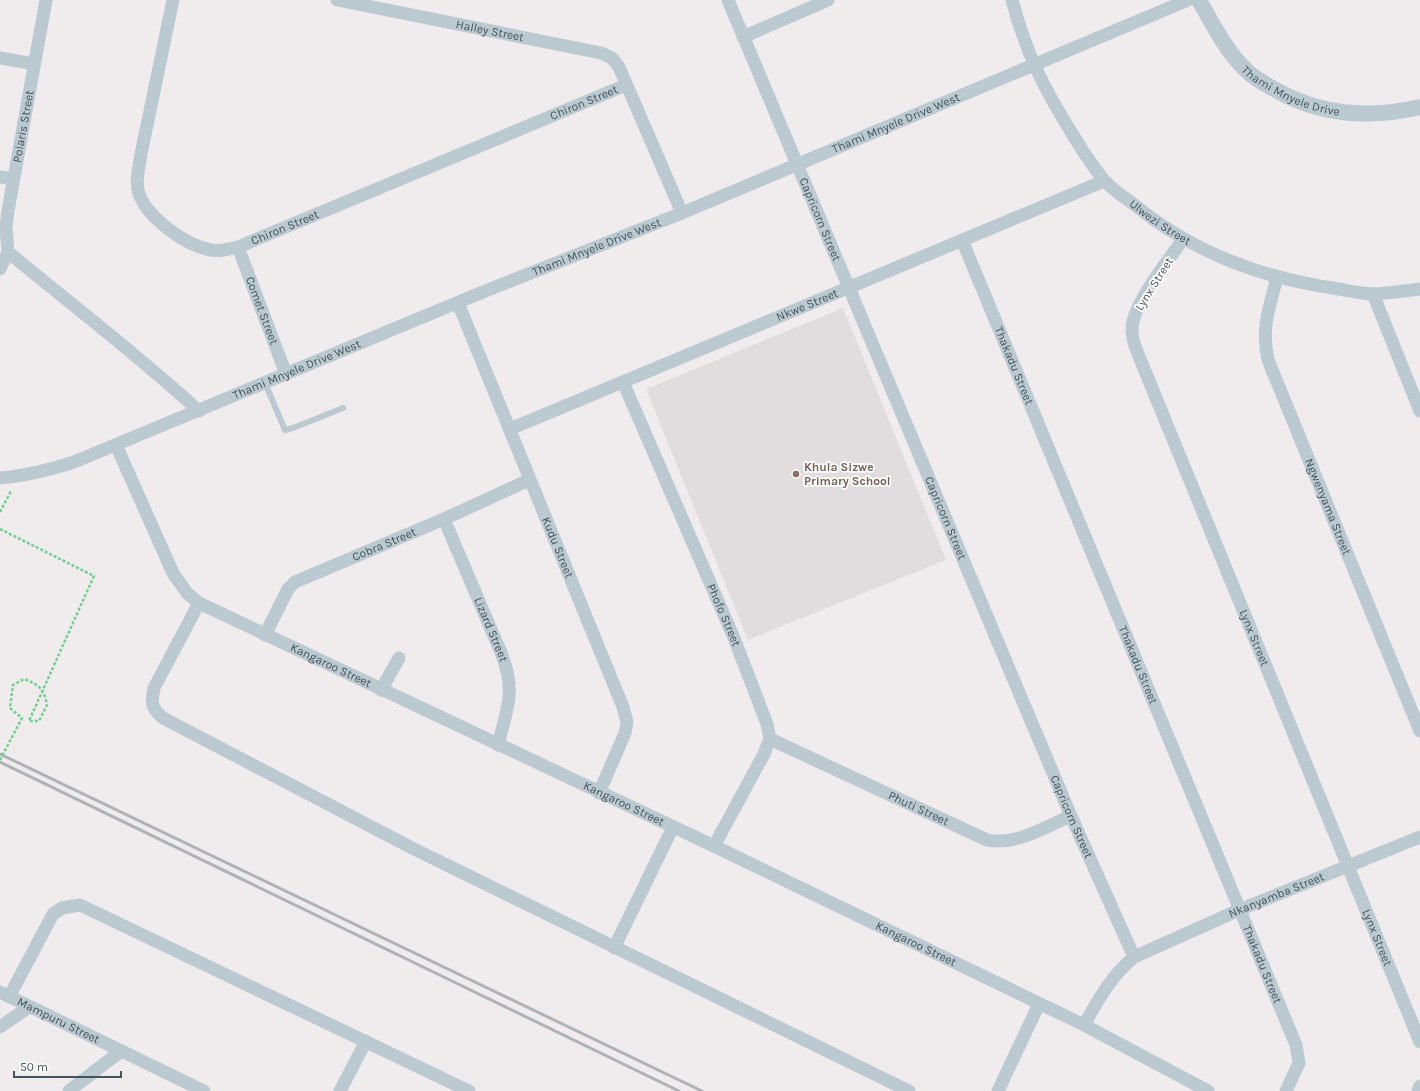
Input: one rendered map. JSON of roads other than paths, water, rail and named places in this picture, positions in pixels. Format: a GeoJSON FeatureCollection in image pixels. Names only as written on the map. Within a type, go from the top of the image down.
{"type":"FeatureCollection","features":[{"type":"Feature","properties":{"kind":"street","name":"Polaris Street"},"geometry":{"type":"LineString","coordinates":[[0,269],[8,252],[6,227],[6,178],[34,64],[46,0]]}},
{"type":"Feature","properties":{"kind":"street","name":"Chiron Street"},"geometry":{"type":"LineString","coordinates":[[172,0],[141,154],[137,180],[139,194],[148,209],[172,232],[189,242],[209,250],[221,251],[238,247],[626,84]]}},
{"type":"Feature","properties":{"kind":"street","name":"Halley Street"},"geometry":{"type":"LineString","coordinates":[[337,0],[601,53],[612,58],[619,67],[682,213]]}},
{"type":"Feature","properties":{"kind":"street","name":"Capricorn Street"},"geometry":{"type":"LineString","coordinates":[[728,0],[1071,816],[1134,957]]}},
{"type":"Feature","properties":{"kind":"street"},"geometry":{"type":"LineString","coordinates":[[743,37],[828,0]]}},
{"type":"Feature","properties":{"kind":"street","name":"Ulwezi Street"},"geometry":{"type":"LineString","coordinates":[[1012,0],[1019,27],[1033,64],[1050,98],[1104,181],[1146,215],[1183,239],[1239,264],[1277,278],[1373,294],[1420,289]]}},
{"type":"Feature","properties":{"kind":"street","name":"Thami Mnyele Drive West"},"geometry":{"type":"LineString","coordinates":[[0,478],[18,477],[74,462],[458,303],[682,213],[1188,0]]}},
{"type":"Feature","properties":{"kind":"street","name":"Thami Mnyele Drive"},"geometry":{"type":"LineString","coordinates":[[1199,0],[1234,58],[1256,79],[1282,94],[1319,109],[1342,113],[1385,113],[1420,107]]}},
{"type":"Feature","properties":{"kind":"street"},"geometry":{"type":"LineString","coordinates":[[0,58],[34,64]]}},
{"type":"Feature","properties":{"kind":"street","name":"Nkwe Street"},"geometry":{"type":"LineString","coordinates":[[510,429],[1104,181]]}},
{"type":"Feature","properties":{"kind":"street","name":"Lynx Street"},"geometry":{"type":"LineString","coordinates":[[1183,239],[1137,310],[1132,330],[1136,349],[1420,1042]]}},
{"type":"Feature","properties":{"kind":"street","name":"Thakadu Street"},"geometry":{"type":"LineString","coordinates":[[962,240],[1296,1046],[1299,1063],[1286,1091]]}},
{"type":"Feature","properties":{"kind":"street","name":"Comet Street"},"geometry":{"type":"LineString","coordinates":[[238,247],[286,374]]}},
{"type":"Feature","properties":{"kind":"street"},"geometry":{"type":"LineString","coordinates":[[8,252],[103,331],[155,371],[199,411]]}},
{"type":"Feature","properties":{"kind":"street","name":"Ngwenyama Street"},"geometry":{"type":"LineString","coordinates":[[1277,278],[1264,329],[1264,345],[1268,360],[1420,731]]}},
{"type":"Feature","properties":{"kind":"street"},"geometry":{"type":"LineString","coordinates":[[1373,294],[1420,411]]}},
{"type":"Feature","properties":{"kind":"street","name":"Kudu Street"},"geometry":{"type":"LineString","coordinates":[[458,303],[510,429],[529,480],[604,659],[625,715],[627,722],[625,733],[600,793]]}},
{"type":"Feature","properties":{"kind":"street","name":"Phofo Street"},"geometry":{"type":"LineString","coordinates":[[623,382],[734,638],[767,724],[770,739]]}},
{"type":"Feature","properties":{"kind":"street","name":"Kangaroo Street"},"geometry":{"type":"LineString","coordinates":[[116,445],[173,573],[187,593],[199,603],[714,846],[1084,1025],[1208,1091]]}},
{"type":"Feature","properties":{"kind":"street","name":"Cobra Street"},"geometry":{"type":"LineString","coordinates":[[266,635],[288,589],[295,582],[444,519],[529,480]]}},
{"type":"Feature","properties":{"kind":"street","name":"Lizard Street"},"geometry":{"type":"LineString","coordinates":[[444,519],[502,655],[509,678],[510,694],[498,745]]}},
{"type":"Feature","properties":{"kind":"street"},"geometry":{"type":"LineString","coordinates":[[199,603],[154,688],[152,700],[154,710],[163,718],[412,848],[909,1091]]}},
{"type":"Feature","properties":{"kind":"street"},"geometry":{"type":"LineString","coordinates":[[381,690],[399,658]]}},
{"type":"Feature","properties":{"kind":"street"},"geometry":{"type":"LineString","coordinates":[[714,846],[770,739]]}},
{"type":"Feature","properties":{"kind":"street","name":"Phuti Street"},"geometry":{"type":"LineString","coordinates":[[770,739],[987,840],[998,842],[1019,838],[1071,816]]}},
{"type":"Feature","properties":{"kind":"street"},"geometry":{"type":"LineString","coordinates":[[614,948],[673,827]]}},
{"type":"Feature","properties":{"kind":"street","name":"Nkanyamba Street"},"geometry":{"type":"LineString","coordinates":[[1134,957],[1239,910],[1420,837]]}},
{"type":"Feature","properties":{"kind":"street"},"geometry":{"type":"LineString","coordinates":[[5,995],[53,914],[62,908],[80,905],[469,1091]]}},
{"type":"Feature","properties":{"kind":"street"},"geometry":{"type":"LineString","coordinates":[[1084,1025],[1104,990],[1122,967],[1134,957]]}},
{"type":"Feature","properties":{"kind":"street","name":"Mampuru Street"},"geometry":{"type":"LineString","coordinates":[[5,995],[204,1091]]}},
{"type":"Feature","properties":{"kind":"street"},"geometry":{"type":"LineString","coordinates":[[998,1091],[1039,1004]]}},
{"type":"Feature","properties":{"kind":"street"},"geometry":{"type":"LineString","coordinates":[[0,1027],[29,1007]]}},
{"type":"Feature","properties":{"kind":"street"},"geometry":{"type":"LineString","coordinates":[[340,1091],[366,1041]]}},
{"type":"Feature","properties":{"kind":"street"},"geometry":{"type":"LineString","coordinates":[[69,1091],[121,1051]]}},
{"type":"Feature","properties":{"kind":"street"},"geometry":{"type":"LineString","coordinates":[[1418,1091],[1420,1086]]}},
{"type":"Feature","properties":{"kind":"lane"},"geometry":{"type":"LineString","coordinates":[[265,383],[285,430],[343,408]]}},
{"type":"Feature","properties":{"kind":"railway"},"geometry":{"type":"LineString","coordinates":[[0,754],[702,1091]]}},
{"type":"Feature","properties":{"kind":"railway"},"geometry":{"type":"LineString","coordinates":[[0,762],[679,1091]]}},
{"type":"Feature","properties":{"kind":"place","name":"Khula Sizwe Primary School"},"geometry":{"type":"Point","coordinates":[796,474]}}]}
